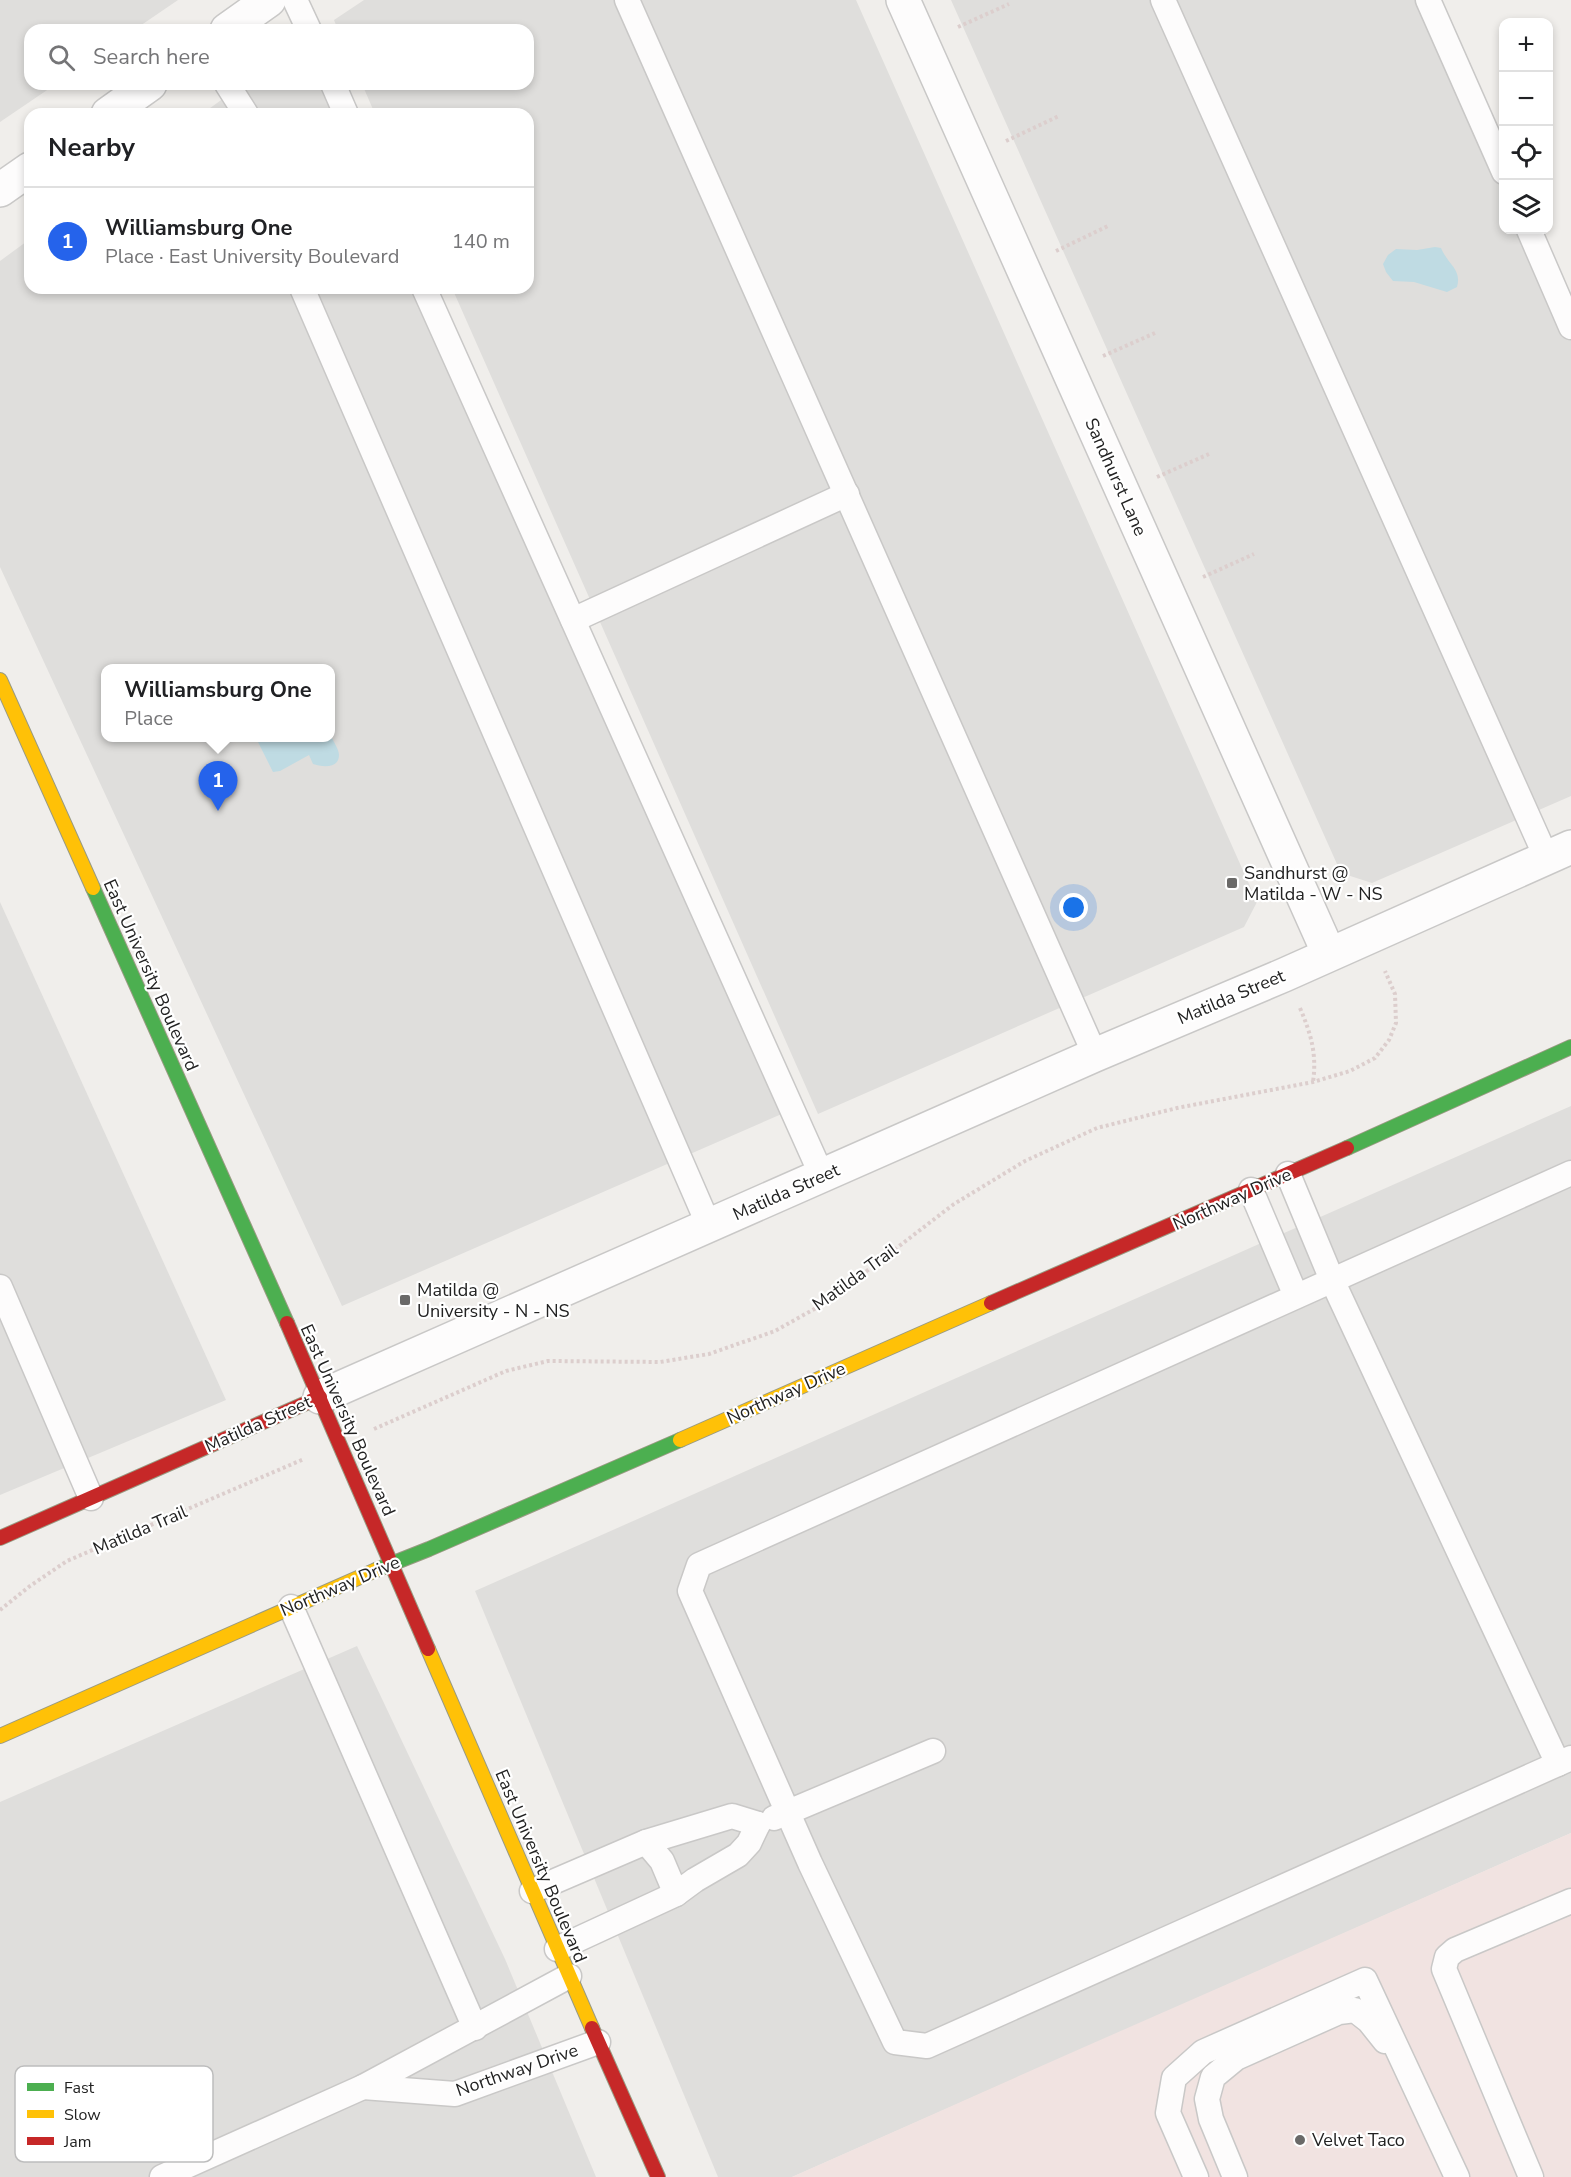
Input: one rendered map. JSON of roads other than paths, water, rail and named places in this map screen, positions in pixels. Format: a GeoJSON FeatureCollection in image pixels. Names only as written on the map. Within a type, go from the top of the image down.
{"type":"FeatureCollection","features":[{"type":"Feature","properties":{"kind":"street"},"geometry":{"type":"LineString","coordinates":[[235,24],[269,0]]}},
{"type":"Feature","properties":{"kind":"street","name":"Sandhurst Lane"},"geometry":{"type":"LineString","coordinates":[[903,0],[1329,954]]}},
{"type":"Feature","properties":{"kind":"street"},"geometry":{"type":"LineString","coordinates":[[116,108],[142,90]]}},
{"type":"Feature","properties":{"kind":"street"},"geometry":{"type":"LineString","coordinates":[[0,190],[24,173]]}},
{"type":"Feature","properties":{"kind":"street","name":"East University Boulevard"},"geometry":{"type":"LineString","coordinates":[[0,680],[320,1397],[557,1949],[658,2177]]}},
{"type":"Feature","properties":{"kind":"street","name":"Matilda Street"},"geometry":{"type":"LineString","coordinates":[[0,1538],[1559,852]]}},
{"type":"Feature","properties":{"kind":"street","name":"Northway Drive"},"geometry":{"type":"LineString","coordinates":[[0,1736],[291,1607],[1288,1174],[1571,1047]]}},
{"type":"Feature","properties":{"kind":"lane"},"geometry":{"type":"LineString","coordinates":[[295,0],[306,24]]}},
{"type":"Feature","properties":{"kind":"lane"},"geometry":{"type":"LineString","coordinates":[[627,0],[1095,1055]]}},
{"type":"Feature","properties":{"kind":"lane"},"geometry":{"type":"LineString","coordinates":[[1163,0],[1559,852]]}},
{"type":"Feature","properties":{"kind":"lane"},"geometry":{"type":"LineString","coordinates":[[1428,0],[1499,163]]}},
{"type":"Feature","properties":{"kind":"lane"},"geometry":{"type":"LineString","coordinates":[[231,90],[242,108]]}},
{"type":"Feature","properties":{"kind":"lane"},"geometry":{"type":"LineString","coordinates":[[336,90],[343,108]]}},
{"type":"Feature","properties":{"kind":"lane"},"geometry":{"type":"LineString","coordinates":[[1530,234],[1571,327]]}},
{"type":"Feature","properties":{"kind":"lane"},"geometry":{"type":"LineString","coordinates":[[305,294],[709,1226]]}},
{"type":"Feature","properties":{"kind":"lane"},"geometry":{"type":"LineString","coordinates":[[427,294],[822,1176]]}},
{"type":"Feature","properties":{"kind":"lane"},"geometry":{"type":"LineString","coordinates":[[573,620],[847,495]]}},
{"type":"Feature","properties":{"kind":"lane"},"geometry":{"type":"LineString","coordinates":[[1288,1174],[1332,1280],[1564,1761],[927,2046],[895,2042],[810,1863],[690,1592],[699,1565],[1296,1296],[1332,1280],[1571,1173]]}},
{"type":"Feature","properties":{"kind":"lane"},"geometry":{"type":"LineString","coordinates":[[1251,1190],[1296,1296]]}},
{"type":"Feature","properties":{"kind":"lane"},"geometry":{"type":"LineString","coordinates":[[0,1287],[91,1498]]}},
{"type":"Feature","properties":{"kind":"lane"},"geometry":{"type":"LineString","coordinates":[[291,1607],[475,2028]]}},
{"type":"Feature","properties":{"kind":"lane"},"geometry":{"type":"LineString","coordinates":[[532,1891],[646,1842],[732,1816],[758,1824],[933,1751]]}},
{"type":"Feature","properties":{"kind":"lane"},"geometry":{"type":"LineString","coordinates":[[557,1949],[676,1894],[738,1855],[749,1843],[758,1824]]}},
{"type":"Feature","properties":{"kind":"lane"},"geometry":{"type":"LineString","coordinates":[[646,1842],[662,1861],[676,1894]]}},
{"type":"Feature","properties":{"kind":"lane"},"geometry":{"type":"LineString","coordinates":[[1531,2177],[1444,1969],[1447,1957],[1455,1950],[1571,1901]]}},
{"type":"Feature","properties":{"kind":"lane","name":"Northway Drive"},"geometry":{"type":"LineString","coordinates":[[213,2154],[363,2087],[569,1976]]}},
{"type":"Feature","properties":{"kind":"lane"},"geometry":{"type":"LineString","coordinates":[[1196,2177],[1168,2114],[1174,2078],[1203,2052],[1365,1980],[1457,2177]]}},
{"type":"Feature","properties":{"kind":"lane"},"geometry":{"type":"LineString","coordinates":[[1235,2177],[1211,2119],[1207,2099],[1213,2077],[1236,2058],[1339,2012],[1354,2010],[1369,2021],[1404,2063]]}},
{"type":"Feature","properties":{"kind":"lane","name":"Northway Drive"},"geometry":{"type":"LineString","coordinates":[[363,2087],[455,2094],[598,2042]]}},
{"type":"Feature","properties":{"kind":"lane","name":"Northway Drive"},"geometry":{"type":"LineString","coordinates":[[162,2177],[196,2162]]}},
{"type":"Feature","properties":{"kind":"water"},"geometry":{"type":"Polygon","coordinates":[[[1441,248],[1456,271],[1457,287],[1447,292],[1414,282],[1393,281],[1386,272],[1383,264],[1388,255],[1396,249],[1417,250],[1441,248]]]}},
{"type":"Feature","properties":{"kind":"water"},"geometry":{"type":"Polygon","coordinates":[[[258,742],[334,742],[337,748],[338,760],[333,765],[313,764],[309,755],[280,771],[273,772],[258,742]]]}},
{"type":"Feature","properties":{"kind":"place","name":"Williamsburg One"},"geometry":{"type":"Point","coordinates":[218,811]}},
{"type":"Feature","properties":{"kind":"place","name":"Sandhurst @ Matilda - W - NS"},"geometry":{"type":"Point","coordinates":[1232,883]}},
{"type":"Feature","properties":{"kind":"place","name":"Matilda @ University - N - NS"},"geometry":{"type":"Point","coordinates":[405,1300]}},
{"type":"Feature","properties":{"kind":"place","name":"Velvet Taco"},"geometry":{"type":"Point","coordinates":[1300,2140]}}]}
